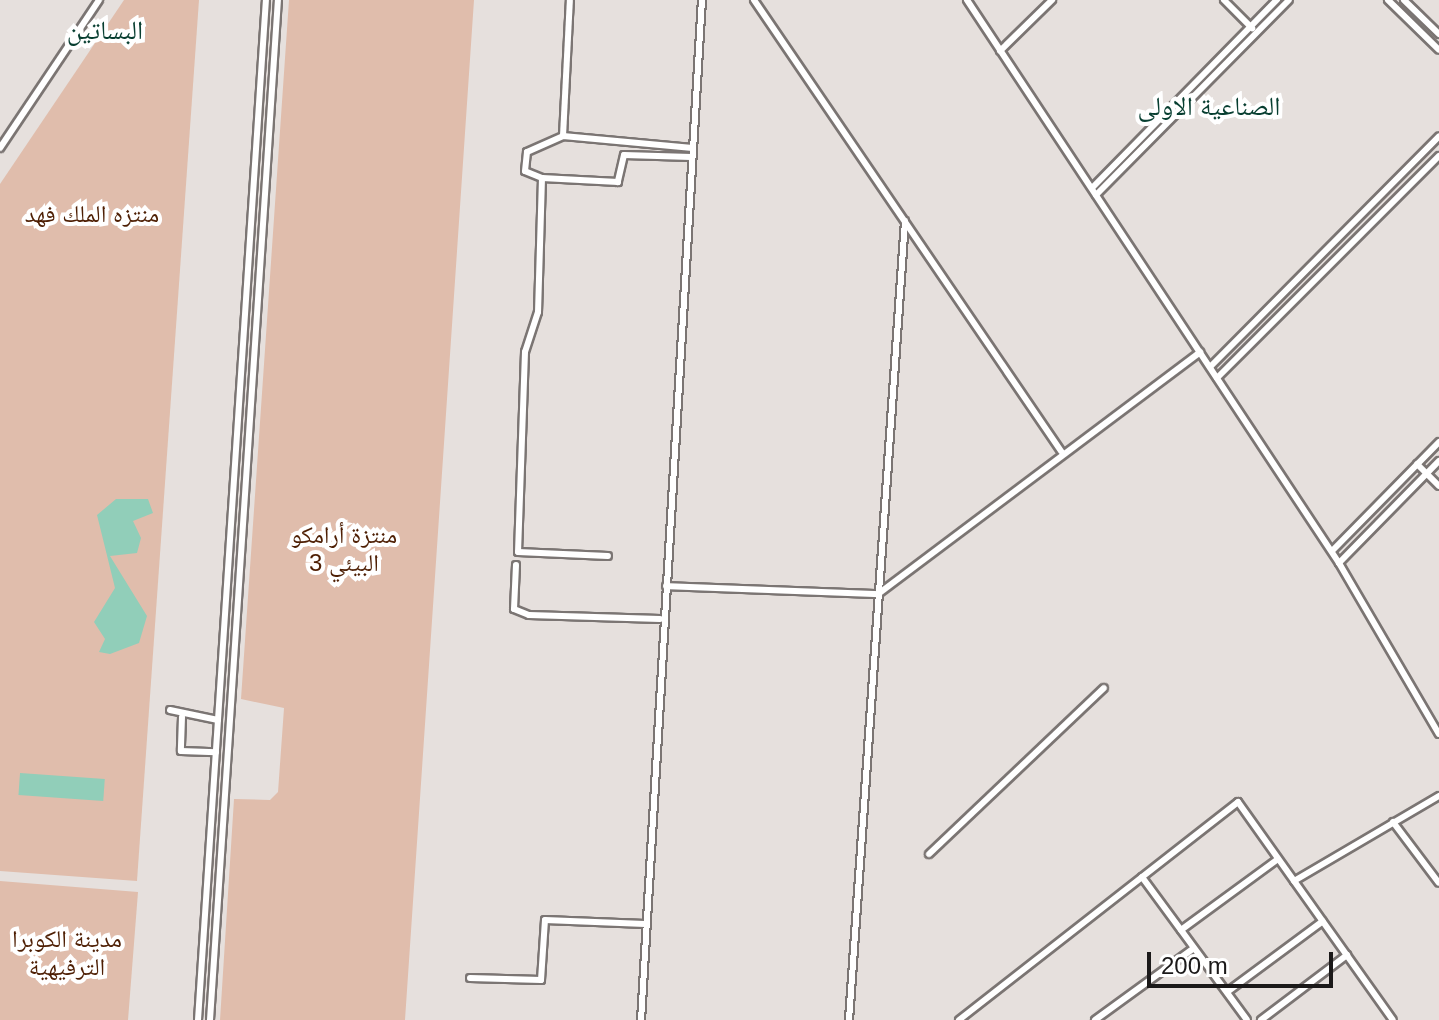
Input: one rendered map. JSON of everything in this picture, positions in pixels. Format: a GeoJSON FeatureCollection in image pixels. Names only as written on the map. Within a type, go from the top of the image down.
{"type":"FeatureCollection","features":[{"type":"Feature","properties":{"kind":"street"},"geometry":{"type":"LineString","coordinates":[[0,148],[99,0]]}},
{"type":"Feature","properties":{"kind":"street"},"geometry":{"type":"LineString","coordinates":[[266,0],[198,1017],[210,1018],[278,0]]}},
{"type":"Feature","properties":{"kind":"street"},"geometry":{"type":"LineString","coordinates":[[563,136],[570,0]]}},
{"type":"Feature","properties":{"kind":"street"},"geometry":{"type":"LineString","coordinates":[[641,1020],[660,619],[666,586],[702,0]]}},
{"type":"Feature","properties":{"kind":"street"},"geometry":{"type":"LineString","coordinates":[[754,0],[1061,451]]}},
{"type":"Feature","properties":{"kind":"street"},"geometry":{"type":"LineString","coordinates":[[967,0],[1332,551],[1439,734]]}},
{"type":"Feature","properties":{"kind":"street"},"geometry":{"type":"LineString","coordinates":[[1000,51],[1052,0]]}},
{"type":"Feature","properties":{"kind":"street"},"geometry":{"type":"LineString","coordinates":[[1224,0],[1254,30]]}},
{"type":"Feature","properties":{"kind":"street"},"geometry":{"type":"LineString","coordinates":[[1254,30],[1277,0]]}},
{"type":"Feature","properties":{"kind":"street"},"geometry":{"type":"LineString","coordinates":[[1094,192],[1254,30],[1289,0]]}},
{"type":"Feature","properties":{"kind":"street"},"geometry":{"type":"LineString","coordinates":[[1388,0],[1439,50]]}},
{"type":"Feature","properties":{"kind":"street"},"geometry":{"type":"LineString","coordinates":[[1404,0],[1439,34]]}},
{"type":"Feature","properties":{"kind":"street"},"geometry":{"type":"LineString","coordinates":[[263,43],[275,43]]}},
{"type":"Feature","properties":{"kind":"street"},"geometry":{"type":"LineString","coordinates":[[691,157],[624,155],[618,182],[542,178],[525,171],[527,152],[563,136],[692,148]]}},
{"type":"Feature","properties":{"kind":"street"},"geometry":{"type":"LineString","coordinates":[[1210,367],[1439,136]]}},
{"type":"Feature","properties":{"kind":"street"},"geometry":{"type":"LineString","coordinates":[[1217,378],[1439,156]]}},
{"type":"Feature","properties":{"kind":"street"},"geometry":{"type":"LineString","coordinates":[[542,178],[538,312],[525,352],[518,552],[608,556]]}},
{"type":"Feature","properties":{"kind":"street"},"geometry":{"type":"LineString","coordinates":[[254,190],[266,190]]}},
{"type":"Feature","properties":{"kind":"street"},"geometry":{"type":"LineString","coordinates":[[1358,218],[1369,226]]}},
{"type":"Feature","properties":{"kind":"street"},"geometry":{"type":"LineString","coordinates":[[849,1020],[905,221]]}},
{"type":"Feature","properties":{"kind":"street"},"geometry":{"type":"LineString","coordinates":[[1257,320],[1266,330]]}},
{"type":"Feature","properties":{"kind":"street"},"geometry":{"type":"LineString","coordinates":[[666,586],[878,594],[1061,451],[1200,352]]}},
{"type":"Feature","properties":{"kind":"street"},"geometry":{"type":"LineString","coordinates":[[242,356],[254,356]]}},
{"type":"Feature","properties":{"kind":"street"},"geometry":{"type":"LineString","coordinates":[[1332,551],[1439,442]]}},
{"type":"Feature","properties":{"kind":"street"},"geometry":{"type":"LineString","coordinates":[[1339,563],[1439,461]]}},
{"type":"Feature","properties":{"kind":"street"},"geometry":{"type":"LineString","coordinates":[[1417,464],[1439,486]]}},
{"type":"Feature","properties":{"kind":"street"},"geometry":{"type":"LineString","coordinates":[[233,504],[245,505]]}},
{"type":"Feature","properties":{"kind":"street"},"geometry":{"type":"LineString","coordinates":[[516,565],[514,609],[529,615],[660,619]]}},
{"type":"Feature","properties":{"kind":"street"},"geometry":{"type":"LineString","coordinates":[[929,854],[1104,688]]}},
{"type":"Feature","properties":{"kind":"street"},"geometry":{"type":"LineString","coordinates":[[219,707],[230,707]]}},
{"type":"Feature","properties":{"kind":"street"},"geometry":{"type":"LineString","coordinates":[[170,710],[182,717],[218,720]]}},
{"type":"Feature","properties":{"kind":"street"},"geometry":{"type":"LineString","coordinates":[[182,717],[181,751],[216,752]]}},
{"type":"Feature","properties":{"kind":"street"},"geometry":{"type":"LineString","coordinates":[[214,775],[226,776]]}},
{"type":"Feature","properties":{"kind":"street"},"geometry":{"type":"LineString","coordinates":[[1294,881],[1439,796]]}},
{"type":"Feature","properties":{"kind":"street"},"geometry":{"type":"LineString","coordinates":[[959,1020],[1238,802],[1393,1020]]}},
{"type":"Feature","properties":{"kind":"street"},"geometry":{"type":"LineString","coordinates":[[1393,822],[1439,883]]}},
{"type":"Feature","properties":{"kind":"street"},"geometry":{"type":"LineString","coordinates":[[211,830],[222,830]]}},
{"type":"Feature","properties":{"kind":"street"},"geometry":{"type":"LineString","coordinates":[[1181,930],[1278,859]]}},
{"type":"Feature","properties":{"kind":"street"},"geometry":{"type":"LineString","coordinates":[[1142,877],[1247,1020]]}},
{"type":"Feature","properties":{"kind":"street"},"geometry":{"type":"LineString","coordinates":[[207,887],[218,887]]}},
{"type":"Feature","properties":{"kind":"street"},"geometry":{"type":"LineString","coordinates":[[470,978],[541,980],[545,920],[645,924]]}},
{"type":"Feature","properties":{"kind":"street"},"geometry":{"type":"LineString","coordinates":[[1227,992],[1323,921]]}},
{"type":"Feature","properties":{"kind":"street"},"geometry":{"type":"LineString","coordinates":[[1095,1020],[1194,948]]}},
{"type":"Feature","properties":{"kind":"street"},"geometry":{"type":"LineString","coordinates":[[1261,1020],[1347,955]]}},
{"type":"Feature","properties":{"kind":"street"},"geometry":{"type":"LineString","coordinates":[[1104,1013],[1109,1020]]}},
{"type":"Feature","properties":{"kind":"green space","name":"منتزه الملك فهد"},"geometry":{"type":"Polygon","coordinates":[[[124,0],[199,0],[137,881],[0,871],[0,184],[124,0]]]}},
{"type":"Feature","properties":{"kind":"green space","name":"منتزة أرامكو البيئي 3"},"geometry":{"type":"Polygon","coordinates":[[[289,0],[474,0],[405,1020],[220,1020],[234,799],[270,800],[278,792],[284,708],[241,699],[289,0]]]}},
{"type":"Feature","properties":{"kind":"green space","name":"مدينة الكوبرا الترفيهية"},"geometry":{"type":"Polygon","coordinates":[[[0,881],[138,892],[128,1020],[0,1020],[0,881]]]}},
{"type":"Feature","properties":{"kind":"shaded area"},"geometry":{"type":"Polygon","coordinates":[[[116,499],[148,499],[153,513],[133,521],[141,538],[137,553],[110,556],[147,616],[139,643],[110,654],[99,652],[105,639],[94,622],[115,588],[97,515],[116,499]]]}},
{"type":"Feature","properties":{"kind":"shaded area"},"geometry":{"type":"Polygon","coordinates":[[[20,773],[105,779],[103,801],[18,795],[20,773]]]}},
{"type":"Feature","properties":{"kind":"district","name":"البساتين"},"geometry":{"type":"Point","coordinates":[105,31]}},
{"type":"Feature","properties":{"kind":"district","name":"الصناعية الاولى"},"geometry":{"type":"Point","coordinates":[1209,107]}}]}
